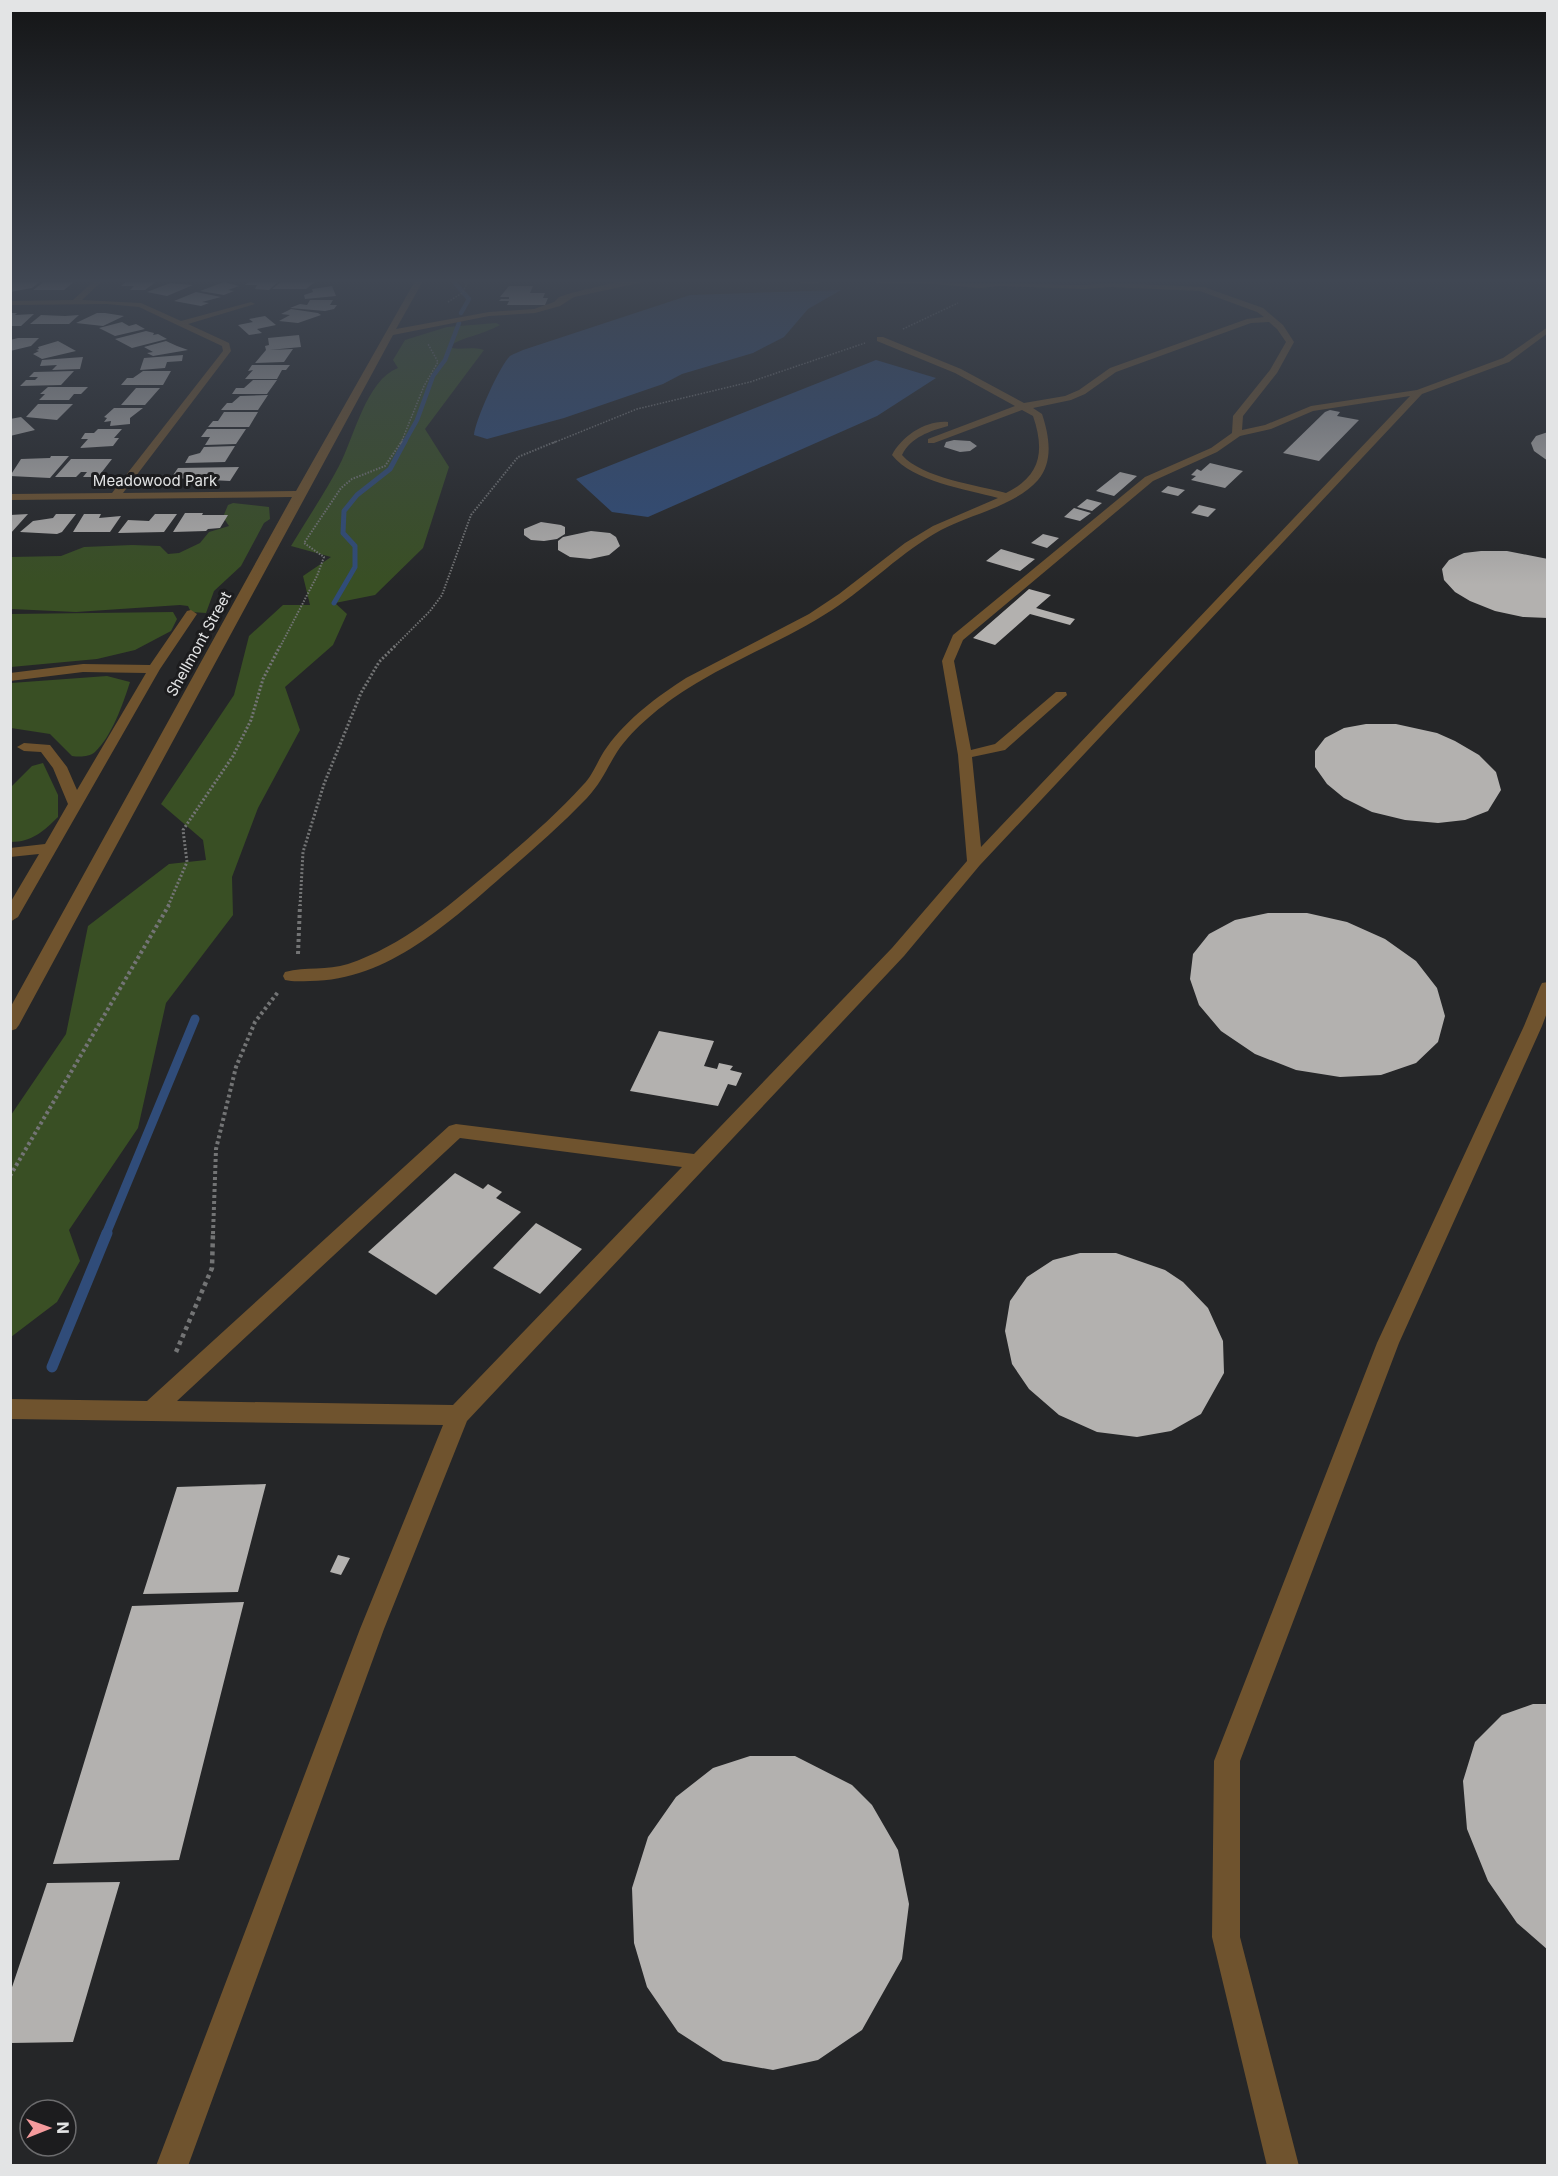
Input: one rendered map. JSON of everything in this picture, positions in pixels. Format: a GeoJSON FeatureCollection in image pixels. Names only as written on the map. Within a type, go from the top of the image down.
{"type":"FeatureCollection","features":[{"type":"Feature","properties":{"kind":"street"},"geometry":{"type":"LineString","coordinates":[[115,496],[203,383]]}},
{"type":"Feature","properties":{"kind":"street","name":"Shellmont Street"},"geometry":{"type":"LineString","coordinates":[[10,1025],[362,383]]}},
{"type":"Feature","properties":{"kind":"street"},"geometry":{"type":"LineString","coordinates":[[291,976],[324,975],[356,967],[397,949],[437,923],[563,817],[597,779],[612,749],[635,724],[688,682],[831,606],[904,548],[938,527],[1007,497],[1034,480],[1043,460],[1043,429],[1037,414],[979,383]]}},
{"type":"Feature","properties":{"kind":"street"},"geometry":{"type":"LineString","coordinates":[[931,441],[1023,406],[1051,404],[1068,399],[1095,383]]}},
{"type":"Feature","properties":{"kind":"street"},"geometry":{"type":"LineString","coordinates":[[1237,434],[1238,416],[1265,383]]}},
{"type":"Feature","properties":{"kind":"street"},"geometry":{"type":"LineString","coordinates":[[975,862],[965,754],[948,661],[957,638],[1149,478],[1214,450],[1237,434],[1268,427],[1311,409],[1419,392],[1446,383]]}},
{"type":"Feature","properties":{"kind":"street"},"geometry":{"type":"LineString","coordinates":[[172,2166],[372,1629],[458,1415],[898,952],[975,862],[1419,392]]}},
{"type":"Feature","properties":{"kind":"street"},"geometry":{"type":"LineString","coordinates":[[992,418],[961,421],[921,432],[899,448],[897,455],[900,462],[917,471],[1007,497]]}},
{"type":"Feature","properties":{"kind":"street","name":"Meadowood Park"},"geometry":{"type":"LineString","coordinates":[[10,497],[300,494]]}},
{"type":"Feature","properties":{"kind":"street"},"geometry":{"type":"LineString","coordinates":[[10,917],[154,669],[190,614]]}},
{"type":"Feature","properties":{"kind":"street"},"geometry":{"type":"LineString","coordinates":[[10,677],[83,668],[154,669]]}},
{"type":"Feature","properties":{"kind":"street"},"geometry":{"type":"LineString","coordinates":[[965,754],[1000,747],[1061,695]]}},
{"type":"Feature","properties":{"kind":"street"},"geometry":{"type":"LineString","coordinates":[[24,747],[45,748],[60,767],[75,804]]}},
{"type":"Feature","properties":{"kind":"street"},"geometry":{"type":"LineString","coordinates":[[10,853],[51,848]]}},
{"type":"Feature","properties":{"kind":"street"},"geometry":{"type":"LineString","coordinates":[[1283,2166],[1226,1937],[1227,1761],[1388,1343],[1533,1026],[1548,987]]}},
{"type":"Feature","properties":{"kind":"street"},"geometry":{"type":"LineString","coordinates":[[151,1411],[456,1131],[699,1162]]}},
{"type":"Feature","properties":{"kind":"street"},"geometry":{"type":"LineString","coordinates":[[10,1409],[458,1415]]}},
{"type":"Feature","properties":{"kind":"path"},"geometry":{"type":"LineString","coordinates":[[10,1176],[169,904],[187,862],[183,830],[233,756],[251,720],[263,679],[317,576],[324,557],[304,543],[349,481],[378,471],[389,462],[413,420],[418,399],[427,383]]}},
{"type":"Feature","properties":{"kind":"path"},"geometry":{"type":"LineString","coordinates":[[175,1356],[212,1268],[216,1149],[236,1067],[255,1022],[291,976],[299,951],[303,852],[324,784],[345,729],[361,693],[379,662],[430,611],[442,595],[471,515],[518,457],[637,409],[748,383]]}},
{"type":"Feature","properties":{"kind":"green space"},"geometry":{"type":"Polygon","coordinates":[[[460,383],[425,429],[449,467],[423,548],[375,595],[335,603],[347,614],[333,645],[285,687],[300,730],[258,808],[232,877],[233,915],[166,1003],[138,1128],[69,1230],[80,1261],[57,1302],[11,1337],[11,1115],[66,1034],[88,926],[169,864],[206,860],[203,840],[161,804],[234,695],[249,636],[283,605],[310,605],[303,576],[331,557],[291,546],[339,466],[362,411],[377,384],[460,383]]]}},
{"type":"Feature","properties":{"kind":"green space"},"geometry":{"type":"Polygon","coordinates":[[[233,503],[269,507],[270,519],[264,523],[241,566],[214,591],[206,613],[191,612],[188,606],[180,605],[76,612],[11,609],[11,557],[61,556],[84,547],[132,545],[160,546],[168,554],[179,553],[200,543],[209,532],[229,526],[223,517],[228,505],[233,503]]]}},
{"type":"Feature","properties":{"kind":"green space"},"geometry":{"type":"Polygon","coordinates":[[[173,612],[177,619],[171,631],[135,650],[97,659],[11,667],[11,614],[173,612]]]}},
{"type":"Feature","properties":{"kind":"green space"},"geometry":{"type":"Polygon","coordinates":[[[107,676],[130,682],[112,729],[93,754],[72,756],[50,734],[11,728],[11,683],[107,676]]]}},
{"type":"Feature","properties":{"kind":"green space"},"geometry":{"type":"Polygon","coordinates":[[[43,763],[58,795],[58,817],[37,835],[18,842],[11,842],[11,787],[32,766],[43,763]]]}},
{"type":"Feature","properties":{"kind":"water"},"geometry":{"type":"Polygon","coordinates":[[[493,383],[666,383],[564,418],[487,439],[474,435],[493,383]]]}},
{"type":"Feature","properties":{"kind":"water"},"geometry":{"type":"Polygon","coordinates":[[[819,383],[929,383],[877,416],[648,517],[612,512],[576,479],[819,383]]]}},
{"type":"Feature","properties":{"kind":"building"},"geometry":{"type":"Polygon","coordinates":[[[23,383],[63,383],[61,385],[20,386],[23,383]]]}},
{"type":"Feature","properties":{"kind":"building"},"geometry":{"type":"Polygon","coordinates":[[[123,383],[164,383],[163,385],[121,385],[123,383]]]}},
{"type":"Feature","properties":{"kind":"building"},"geometry":{"type":"Polygon","coordinates":[[[250,383],[275,383],[267,394],[232,394],[236,388],[244,388],[250,383]]]}},
{"type":"Feature","properties":{"kind":"building"},"geometry":{"type":"Polygon","coordinates":[[[48,387],[88,387],[81,394],[74,394],[69,400],[39,400],[45,394],[40,394],[48,387]]]}},
{"type":"Feature","properties":{"kind":"building"},"geometry":{"type":"Polygon","coordinates":[[[136,388],[160,388],[145,405],[121,405],[136,388]]]}},
{"type":"Feature","properties":{"kind":"building"},"geometry":{"type":"Polygon","coordinates":[[[268,395],[258,410],[221,410],[227,403],[232,403],[240,396],[268,395]]]}},
{"type":"Feature","properties":{"kind":"building"},"geometry":{"type":"Polygon","coordinates":[[[38,404],[73,404],[57,420],[26,417],[38,404]]]}},
{"type":"Feature","properties":{"kind":"building"},"geometry":{"type":"Polygon","coordinates":[[[114,408],[143,408],[130,418],[130,424],[110,426],[111,421],[104,422],[107,418],[104,417],[114,408]]]}},
{"type":"Feature","properties":{"kind":"building"},"geometry":{"type":"Polygon","coordinates":[[[1330,410],[1340,412],[1337,416],[1359,420],[1319,461],[1283,453],[1325,412],[1330,410]]]}},
{"type":"Feature","properties":{"kind":"building"},"geometry":{"type":"Polygon","coordinates":[[[224,412],[258,412],[249,427],[208,427],[213,421],[218,421],[224,412]]]}},
{"type":"Feature","properties":{"kind":"building"},"geometry":{"type":"Polygon","coordinates":[[[21,417],[35,430],[10,436],[10,419],[21,417]]]}},
{"type":"Feature","properties":{"kind":"building"},"geometry":{"type":"Polygon","coordinates":[[[98,429],[122,429],[114,438],[119,438],[113,446],[80,448],[88,439],[81,439],[85,433],[94,433],[98,429]]]}},
{"type":"Feature","properties":{"kind":"building"},"geometry":{"type":"Polygon","coordinates":[[[207,429],[246,429],[236,444],[205,445],[210,437],[201,437],[207,429]]]}},
{"type":"Feature","properties":{"kind":"building"},"geometry":{"type":"Polygon","coordinates":[[[1548,432],[1548,461],[1534,451],[1531,443],[1536,436],[1548,432]]]}},
{"type":"Feature","properties":{"kind":"building"},"geometry":{"type":"Polygon","coordinates":[[[970,441],[977,446],[970,451],[960,452],[944,447],[946,442],[970,441]]]}},
{"type":"Feature","properties":{"kind":"building"},"geometry":{"type":"Polygon","coordinates":[[[235,446],[225,462],[185,463],[189,456],[200,453],[204,447],[235,446]]]}},
{"type":"Feature","properties":{"kind":"building"},"geometry":{"type":"Polygon","coordinates":[[[51,456],[69,456],[50,478],[10,476],[21,459],[50,458],[51,456]]]}},
{"type":"Feature","properties":{"kind":"building"},"geometry":{"type":"Polygon","coordinates":[[[71,459],[112,459],[98,477],[83,477],[87,472],[81,472],[76,477],[55,477],[71,459]]]}},
{"type":"Feature","properties":{"kind":"building"},"geometry":{"type":"Polygon","coordinates":[[[1210,463],[1243,471],[1225,488],[1191,480],[1196,476],[1191,475],[1197,469],[1201,471],[1210,463]]]}},
{"type":"Feature","properties":{"kind":"building"},"geometry":{"type":"Polygon","coordinates":[[[239,467],[230,481],[171,478],[178,468],[239,467]]]}},
{"type":"Feature","properties":{"kind":"building"},"geometry":{"type":"Polygon","coordinates":[[[1120,472],[1137,476],[1114,496],[1096,491],[1120,472]]]}},
{"type":"Feature","properties":{"kind":"building"},"geometry":{"type":"Polygon","coordinates":[[[1168,486],[1185,490],[1178,496],[1161,492],[1168,486]]]}},
{"type":"Feature","properties":{"kind":"building"},"geometry":{"type":"Polygon","coordinates":[[[1087,499],[1102,503],[1092,511],[1077,507],[1087,499]]]}},
{"type":"Feature","properties":{"kind":"building"},"geometry":{"type":"Polygon","coordinates":[[[1199,505],[1216,509],[1208,517],[1191,513],[1199,505]]]}},
{"type":"Feature","properties":{"kind":"building"},"geometry":{"type":"Polygon","coordinates":[[[1074,508],[1091,513],[1080,521],[1064,517],[1074,508]]]}},
{"type":"Feature","properties":{"kind":"building"},"geometry":{"type":"Polygon","coordinates":[[[185,513],[228,515],[220,528],[206,531],[173,532],[185,513]]]}},
{"type":"Feature","properties":{"kind":"building"},"geometry":{"type":"Polygon","coordinates":[[[28,514],[10,534],[10,515],[28,514]]]}},
{"type":"Feature","properties":{"kind":"building"},"geometry":{"type":"Polygon","coordinates":[[[56,514],[76,514],[62,532],[57,534],[20,532],[33,521],[53,518],[56,514]]]}},
{"type":"Feature","properties":{"kind":"building"},"geometry":{"type":"Polygon","coordinates":[[[84,514],[101,514],[99,518],[121,516],[110,532],[73,532],[84,514]]]}},
{"type":"Feature","properties":{"kind":"building"},"geometry":{"type":"Polygon","coordinates":[[[155,514],[177,514],[164,532],[118,533],[128,520],[149,521],[155,514]]]}},
{"type":"Feature","properties":{"kind":"building"},"geometry":{"type":"Polygon","coordinates":[[[541,522],[565,527],[565,534],[557,539],[544,541],[531,540],[524,535],[524,529],[541,522]]]}},
{"type":"Feature","properties":{"kind":"building"},"geometry":{"type":"Polygon","coordinates":[[[591,531],[610,533],[616,537],[620,546],[609,555],[590,559],[570,557],[558,550],[558,541],[563,537],[591,531]]]}},
{"type":"Feature","properties":{"kind":"building"},"geometry":{"type":"Polygon","coordinates":[[[1043,534],[1059,538],[1047,548],[1031,543],[1043,534]]]}},
{"type":"Feature","properties":{"kind":"building"},"geometry":{"type":"Polygon","coordinates":[[[1001,549],[1035,559],[1020,571],[986,561],[1001,549]]]}},
{"type":"Feature","properties":{"kind":"building"},"geometry":{"type":"Polygon","coordinates":[[[1507,551],[1548,559],[1548,618],[1523,617],[1495,611],[1455,592],[1444,580],[1442,569],[1449,560],[1464,553],[1507,551]]]}},
{"type":"Feature","properties":{"kind":"building"},"geometry":{"type":"Polygon","coordinates":[[[1029,589],[1051,595],[1036,608],[1075,619],[1070,625],[1030,614],[995,645],[973,638],[1029,589]]]}},
{"type":"Feature","properties":{"kind":"building"},"geometry":{"type":"Polygon","coordinates":[[[1366,724],[1396,724],[1437,733],[1455,741],[1479,755],[1496,772],[1501,790],[1488,811],[1465,820],[1438,823],[1405,820],[1372,812],[1344,798],[1327,784],[1315,767],[1315,751],[1325,738],[1344,728],[1366,724]]]}},
{"type":"Feature","properties":{"kind":"building"},"geometry":{"type":"Polygon","coordinates":[[[1268,913],[1307,913],[1347,922],[1385,939],[1416,961],[1437,988],[1445,1016],[1438,1042],[1416,1063],[1381,1075],[1340,1077],[1296,1070],[1255,1054],[1221,1031],[1199,1005],[1190,979],[1193,954],[1209,934],[1235,920],[1268,913]]]}},
{"type":"Feature","properties":{"kind":"building"},"geometry":{"type":"Polygon","coordinates":[[[659,1031],[714,1041],[704,1066],[717,1069],[719,1063],[733,1066],[730,1070],[742,1073],[736,1086],[728,1084],[718,1106],[630,1091],[659,1031]]]}},
{"type":"Feature","properties":{"kind":"building"},"geometry":{"type":"Polygon","coordinates":[[[455,1173],[483,1189],[488,1184],[502,1192],[496,1198],[521,1212],[436,1295],[368,1252],[455,1173]]]}},
{"type":"Feature","properties":{"kind":"building"},"geometry":{"type":"Polygon","coordinates":[[[536,1223],[582,1249],[540,1294],[493,1268],[536,1223]]]}},
{"type":"Feature","properties":{"kind":"building"},"geometry":{"type":"Polygon","coordinates":[[[1080,1253],[1116,1253],[1165,1270],[1183,1282],[1208,1308],[1223,1341],[1224,1373],[1201,1414],[1171,1431],[1137,1437],[1097,1432],[1059,1415],[1029,1389],[1012,1364],[1005,1331],[1010,1301],[1027,1277],[1053,1260],[1080,1253]]]}},
{"type":"Feature","properties":{"kind":"building"},"geometry":{"type":"Polygon","coordinates":[[[266,1484],[238,1592],[143,1594],[177,1487],[266,1484]]]}},
{"type":"Feature","properties":{"kind":"building"},"geometry":{"type":"Polygon","coordinates":[[[338,1555],[350,1558],[341,1575],[330,1572],[338,1555]]]}},
{"type":"Feature","properties":{"kind":"building"},"geometry":{"type":"Polygon","coordinates":[[[244,1602],[179,1860],[53,1864],[132,1606],[244,1602]]]}},
{"type":"Feature","properties":{"kind":"building"},"geometry":{"type":"Polygon","coordinates":[[[1533,1704],[1548,1704],[1548,1950],[1517,1923],[1488,1881],[1467,1829],[1463,1781],[1475,1742],[1502,1715],[1533,1704]]]}},
{"type":"Feature","properties":{"kind":"building"},"geometry":{"type":"Polygon","coordinates":[[[750,1756],[795,1756],[852,1785],[872,1805],[898,1850],[909,1904],[902,1959],[862,2030],[818,2060],[773,2070],[723,2061],[678,2032],[647,1987],[634,1943],[632,1888],[648,1837],[676,1797],[713,1768],[750,1756]]]}},
{"type":"Feature","properties":{"kind":"building"},"geometry":{"type":"Polygon","coordinates":[[[120,1882],[73,2042],[10,2043],[10,1993],[47,1883],[120,1882]]]}},
{"type":"Feature","properties":{"kind":"waterway"},"geometry":{"type":"LineString","coordinates":[[404,443],[417,420],[431,383]]}},
{"type":"Feature","properties":{"kind":"waterway"},"geometry":{"type":"LineString","coordinates":[[334,603],[355,567],[355,546],[343,533],[344,511],[357,495],[390,469],[405,441]]}},
{"type":"Feature","properties":{"kind":"waterway"},"geometry":{"type":"LineString","coordinates":[[106,1234],[195,1019]]}},
{"type":"Feature","properties":{"kind":"waterway"},"geometry":{"type":"LineString","coordinates":[[52,1367],[107,1233]]}}]}
